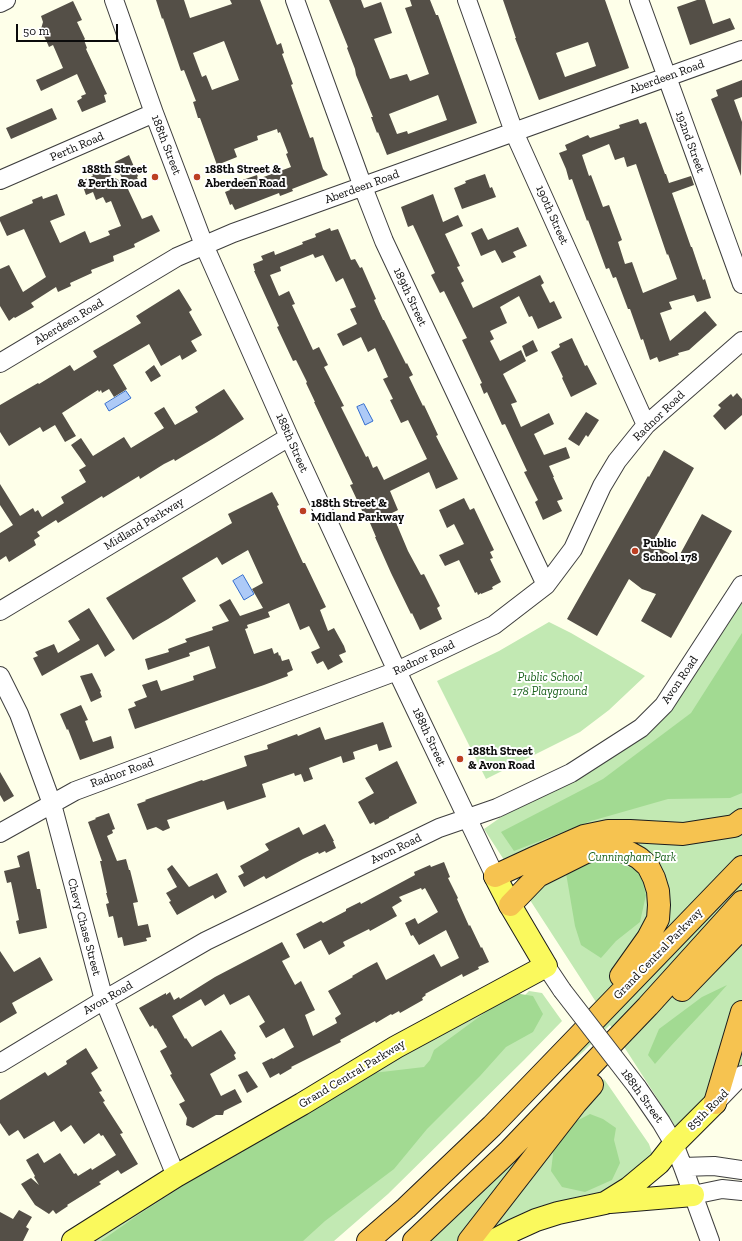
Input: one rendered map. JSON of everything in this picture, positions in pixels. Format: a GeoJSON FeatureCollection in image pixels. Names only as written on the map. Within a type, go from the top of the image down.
{"type":"FeatureCollection","features":[{"type":"Feature","properties":{"kind":"highway"},"geometry":{"type":"LineString","coordinates":[[495,876],[584,836],[608,831],[683,834],[734,826],[742,820]]}},
{"type":"Feature","properties":{"kind":"highway"},"geometry":{"type":"LineString","coordinates":[[510,905],[538,876],[584,853],[598,848],[608,848],[630,853],[639,858],[648,866],[654,878],[658,891],[658,919],[648,938],[571,1045]]}},
{"type":"Feature","properties":{"kind":"highway","name":"Grand Central Parkway"},"geometry":{"type":"LineString","coordinates":[[368,1241],[406,1208],[492,1126],[742,867]]}},
{"type":"Feature","properties":{"kind":"highway"},"geometry":{"type":"LineString","coordinates":[[414,1241],[508,1152],[648,1006],[742,902]]}},
{"type":"Feature","properties":{"kind":"highway"},"geometry":{"type":"LineString","coordinates":[[469,1241],[594,1082],[742,928]]}},
{"type":"Feature","properties":{"kind":"highway"},"geometry":{"type":"LineString","coordinates":[[714,1103],[742,1012]]}},
{"type":"Feature","properties":{"kind":"main road"},"geometry":{"type":"LineString","coordinates":[[495,876],[510,905],[546,966]]}},
{"type":"Feature","properties":{"kind":"main road","name":"Grand Central Parkway"},"geometry":{"type":"LineString","coordinates":[[73,1241],[176,1176],[302,1104],[396,1047],[546,966]]}},
{"type":"Feature","properties":{"kind":"main road","name":"85th Road"},"geometry":{"type":"LineString","coordinates":[[674,1144],[714,1103]]}},
{"type":"Feature","properties":{"kind":"main road"},"geometry":{"type":"LineString","coordinates":[[605,1203],[629,1188],[648,1173],[674,1144]]}},
{"type":"Feature","properties":{"kind":"main road"},"geometry":{"type":"LineString","coordinates":[[493,1241],[536,1220],[558,1213],[605,1203],[693,1195]]}},
{"type":"Feature","properties":{"kind":"street"},"geometry":{"type":"LineString","coordinates":[[0,3],[6,0]]}},
{"type":"Feature","properties":{"kind":"street","name":"188th Street"},"geometry":{"type":"LineString","coordinates":[[114,0],[154,113],[204,245],[289,437],[397,671],[495,876]]}},
{"type":"Feature","properties":{"kind":"street","name":"189th Street"},"geometry":{"type":"LineString","coordinates":[[295,0],[384,241],[546,585]]}},
{"type":"Feature","properties":{"kind":"street","name":"190th Street"},"geometry":{"type":"LineString","coordinates":[[467,0],[514,132],[646,425]]}},
{"type":"Feature","properties":{"kind":"street","name":"192nd Street"},"geometry":{"type":"LineString","coordinates":[[639,0],[742,284]]}},
{"type":"Feature","properties":{"kind":"street","name":"Aberdeen Road"},"geometry":{"type":"LineString","coordinates":[[0,363],[177,258],[204,245],[233,233],[742,50]]}},
{"type":"Feature","properties":{"kind":"street","name":"Perth Road"},"geometry":{"type":"LineString","coordinates":[[0,180],[154,113]]}},
{"type":"Feature","properties":{"kind":"street","name":"Radnor Road"},"geometry":{"type":"LineString","coordinates":[[0,833],[75,791],[397,671],[494,625],[546,585],[573,549],[602,486],[617,461],[646,425],[742,341]]}},
{"type":"Feature","properties":{"kind":"street","name":"Midland Parkway"},"geometry":{"type":"LineString","coordinates":[[0,611],[289,437]]}},
{"type":"Feature","properties":{"kind":"street","name":"Avon Road"},"geometry":{"type":"LineString","coordinates":[[0,1063],[104,1000],[206,942],[439,828],[497,808],[570,773],[641,728],[664,705],[742,585]]}},
{"type":"Feature","properties":{"kind":"street","name":"Chevy Chase Street"},"geometry":{"type":"LineString","coordinates":[[0,676],[20,714],[52,804],[104,1000],[176,1176]]}},
{"type":"Feature","properties":{"kind":"street","name":"188th Street"},"geometry":{"type":"LineString","coordinates":[[546,966],[562,990],[637,1087],[661,1122],[674,1144],[710,1241]]}},
{"type":"Feature","properties":{"kind":"street","name":"85th Road"},"geometry":{"type":"LineString","coordinates":[[714,1103],[742,1075]]}},
{"type":"Feature","properties":{"kind":"street"},"geometry":{"type":"LineString","coordinates":[[683,1167],[714,1166],[742,1170]]}},
{"type":"Feature","properties":{"kind":"street"},"geometry":{"type":"LineString","coordinates":[[693,1195],[722,1190],[742,1191]]}},
{"type":"Feature","properties":{"kind":"green space","name":"Cunningham Park"},"geometry":{"type":"Polygon","coordinates":[[[742,576],[742,1077],[686,1143],[610,1025],[584,1051],[549,1081],[607,1019],[484,829],[644,717],[695,655],[742,576]]]}},
{"type":"Feature","properties":{"kind":"green space","name":"Public School 178 Playground"},"geometry":{"type":"Polygon","coordinates":[[[549,622],[645,676],[609,710],[580,732],[486,779],[437,681],[499,651],[549,622]]]}},
{"type":"Feature","properties":{"kind":"green space"},"geometry":{"type":"Polygon","coordinates":[[[742,633],[742,793],[730,798],[668,799],[591,821],[514,851],[501,832],[603,779],[691,713],[742,633]]]}},
{"type":"Feature","properties":{"kind":"green space"},"geometry":{"type":"Polygon","coordinates":[[[581,861],[617,863],[640,871],[646,895],[640,922],[616,941],[601,958],[581,945],[575,926],[566,873],[581,861]]]}},
{"type":"Feature","properties":{"kind":"green space"},"geometry":{"type":"Polygon","coordinates":[[[727,985],[655,1064],[648,1055],[659,1029],[702,997],[727,985]]]}},
{"type":"Feature","properties":{"kind":"green space"},"geometry":{"type":"Polygon","coordinates":[[[516,991],[523,997],[529,991],[542,993],[562,1021],[388,1194],[334,1241],[93,1241],[229,1151],[389,1064],[516,991]]]}},
{"type":"Feature","properties":{"kind":"green space"},"geometry":{"type":"Polygon","coordinates":[[[514,993],[533,996],[543,1014],[533,1032],[506,1047],[480,1076],[427,1129],[394,1169],[325,1221],[303,1241],[101,1241],[138,1215],[254,1140],[373,1073],[424,1067],[430,1060],[434,1050],[514,993]]]}},
{"type":"Feature","properties":{"kind":"green space"},"geometry":{"type":"Polygon","coordinates":[[[604,1079],[649,1144],[652,1153],[651,1157],[627,1187],[497,1233],[489,1228],[604,1079]]]}},
{"type":"Feature","properties":{"kind":"green space"},"geometry":{"type":"Polygon","coordinates":[[[577,1093],[463,1241],[429,1241],[493,1182],[577,1093]]]}},
{"type":"Feature","properties":{"kind":"green space"},"geometry":{"type":"Polygon","coordinates":[[[590,1114],[603,1119],[616,1128],[614,1140],[620,1163],[612,1180],[585,1192],[562,1187],[551,1171],[554,1146],[571,1124],[590,1114]]]}},
{"type":"Feature","properties":{"kind":"water"},"geometry":{"type":"Polygon","coordinates":[[[126,391],[131,398],[109,411],[105,404],[126,391]]]}},
{"type":"Feature","properties":{"kind":"water"},"geometry":{"type":"Polygon","coordinates":[[[364,404],[373,421],[365,425],[357,407],[364,404]]]}},
{"type":"Feature","properties":{"kind":"water"},"geometry":{"type":"Polygon","coordinates":[[[243,575],[254,594],[244,600],[233,581],[243,575]]]}},
{"type":"Feature","properties":{"kind":"building"},"geometry":{"type":"Polygon","coordinates":[[[156,0],[184,0],[190,18],[232,4],[230,0],[260,0],[277,45],[281,43],[284,53],[282,54],[293,84],[291,85],[310,138],[313,137],[323,169],[328,175],[292,189],[293,191],[280,196],[279,193],[235,210],[232,204],[230,205],[225,192],[230,190],[228,185],[257,175],[258,179],[291,167],[286,154],[288,153],[280,132],[278,133],[277,129],[257,136],[258,140],[234,149],[237,157],[217,165],[200,118],[198,118],[193,102],[196,101],[184,70],[181,71],[163,18],[162,19],[156,0]],[[224,41],[193,53],[202,77],[206,75],[212,90],[239,80],[224,41]]]}},
{"type":"Feature","properties":{"kind":"building"},"geometry":{"type":"Polygon","coordinates":[[[329,0],[361,0],[364,8],[381,2],[392,33],[374,39],[390,79],[407,74],[410,81],[429,74],[405,8],[412,6],[410,0],[430,0],[436,15],[438,15],[477,123],[387,155],[371,117],[373,117],[356,75],[347,48],[348,47],[329,0]],[[438,95],[389,114],[397,134],[407,131],[408,134],[447,120],[438,95]]]}},
{"type":"Feature","properties":{"kind":"building"},"geometry":{"type":"Polygon","coordinates":[[[503,0],[605,0],[629,68],[539,100],[503,0]],[[588,42],[556,53],[565,77],[596,66],[588,42]]]}},
{"type":"Feature","properties":{"kind":"building"},"geometry":{"type":"Polygon","coordinates":[[[697,0],[705,0],[713,24],[730,18],[735,29],[690,45],[677,7],[697,0]]]}},
{"type":"Feature","properties":{"kind":"building"},"geometry":{"type":"Polygon","coordinates":[[[73,1],[82,20],[77,22],[85,39],[86,49],[107,94],[104,95],[106,102],[82,112],[77,101],[82,98],[81,96],[86,94],[77,74],[41,91],[36,80],[63,68],[53,45],[49,47],[41,29],[43,22],[41,16],[73,1]]]}},
{"type":"Feature","properties":{"kind":"building"},"geometry":{"type":"Polygon","coordinates":[[[742,80],[742,97],[734,100],[742,122],[741,176],[711,99],[718,96],[716,90],[742,80]]]}},
{"type":"Feature","properties":{"kind":"building"},"geometry":{"type":"Polygon","coordinates":[[[52,108],[57,119],[11,139],[6,128],[52,108]]]}},
{"type":"Feature","properties":{"kind":"building"},"geometry":{"type":"Polygon","coordinates":[[[638,119],[640,124],[646,122],[669,183],[691,176],[694,185],[672,193],[703,280],[705,279],[711,298],[697,302],[694,295],[669,302],[672,309],[660,313],[670,341],[705,311],[717,325],[689,350],[678,353],[679,355],[659,362],[657,357],[650,360],[643,339],[641,340],[630,309],[628,309],[616,277],[613,278],[609,268],[606,269],[572,179],[569,180],[559,153],[567,150],[565,145],[588,135],[590,138],[620,128],[619,125],[638,119]],[[609,144],[582,155],[589,176],[591,175],[603,207],[609,205],[622,240],[618,242],[625,264],[632,262],[643,293],[677,279],[668,254],[667,255],[636,164],[627,167],[624,157],[615,160],[609,144]]]}},
{"type":"Feature","properties":{"kind":"building"},"geometry":{"type":"Polygon","coordinates":[[[129,155],[139,182],[127,187],[142,219],[152,215],[160,231],[134,244],[135,247],[113,256],[114,261],[91,270],[92,273],[70,283],[71,286],[58,292],[56,287],[31,303],[34,307],[9,321],[0,306],[0,269],[9,265],[23,292],[46,277],[24,229],[7,236],[0,221],[0,217],[33,203],[32,200],[42,196],[43,199],[57,194],[65,215],[50,221],[60,243],[85,231],[90,243],[110,235],[108,231],[121,226],[111,201],[106,203],[103,197],[96,200],[93,192],[86,195],[81,181],[93,176],[92,174],[101,170],[124,183],[115,162],[129,155]]]}},
{"type":"Feature","properties":{"kind":"building"},"geometry":{"type":"Polygon","coordinates":[[[485,174],[490,188],[492,187],[496,197],[462,209],[454,188],[466,183],[465,181],[485,174]]]}},
{"type":"Feature","properties":{"kind":"building"},"geometry":{"type":"Polygon","coordinates":[[[433,194],[443,222],[458,215],[463,226],[445,234],[460,266],[457,267],[464,281],[461,283],[473,308],[540,275],[544,283],[541,285],[550,303],[554,301],[562,318],[538,329],[532,316],[529,317],[519,296],[500,307],[507,323],[490,331],[494,339],[490,341],[500,361],[521,350],[526,361],[503,374],[517,402],[511,404],[521,427],[549,413],[554,424],[534,434],[544,455],[566,447],[570,458],[549,466],[563,499],[557,501],[562,511],[543,520],[535,502],[538,500],[524,472],[527,471],[505,424],[502,425],[487,392],[484,394],[480,384],[482,383],[462,340],[467,338],[444,291],[440,293],[431,275],[435,273],[413,225],[408,227],[401,207],[433,194]]]}},
{"type":"Feature","properties":{"kind":"building"},"geometry":{"type":"Polygon","coordinates":[[[518,227],[527,246],[513,252],[516,257],[502,263],[495,250],[481,256],[471,233],[482,228],[488,240],[518,227]]]}},
{"type":"Feature","properties":{"kind":"building"},"geometry":{"type":"Polygon","coordinates":[[[330,228],[331,231],[338,229],[351,260],[355,259],[360,268],[362,267],[376,299],[374,300],[383,320],[413,375],[409,377],[423,406],[424,405],[438,435],[436,436],[458,479],[436,489],[429,472],[390,491],[398,510],[392,513],[408,551],[421,575],[424,574],[440,606],[437,608],[442,619],[420,630],[391,573],[367,516],[365,517],[350,485],[353,484],[314,402],[306,383],[307,382],[296,360],[293,361],[277,327],[279,326],[254,271],[253,264],[263,260],[261,256],[274,251],[275,255],[303,244],[302,242],[316,237],[315,234],[330,228]],[[313,254],[280,267],[281,271],[270,275],[279,296],[289,291],[295,304],[292,305],[313,350],[319,347],[328,365],[324,367],[344,406],[341,407],[366,457],[368,456],[373,468],[377,466],[384,480],[427,459],[408,420],[401,423],[390,400],[393,399],[383,379],[388,377],[375,348],[368,352],[361,337],[343,346],[337,334],[357,324],[350,309],[356,307],[343,278],[336,282],[323,255],[315,258],[313,254]]]}},
{"type":"Feature","properties":{"kind":"building"},"geometry":{"type":"Polygon","coordinates":[[[179,289],[192,310],[189,312],[202,335],[191,341],[197,351],[182,360],[180,355],[161,366],[149,344],[113,365],[127,389],[114,397],[109,389],[102,393],[101,390],[99,392],[98,390],[62,413],[76,436],[65,442],[55,425],[43,432],[40,427],[9,446],[0,432],[0,405],[70,365],[74,371],[97,357],[93,351],[141,323],[136,316],[179,289]]]}},
{"type":"Feature","properties":{"kind":"building"},"geometry":{"type":"Polygon","coordinates":[[[572,338],[585,366],[587,365],[597,384],[571,397],[551,352],[560,347],[559,344],[572,338]]]}},
{"type":"Feature","properties":{"kind":"building"},"geometry":{"type":"Polygon","coordinates":[[[533,340],[538,351],[526,357],[522,346],[533,340]]]}},
{"type":"Feature","properties":{"kind":"building"},"geometry":{"type":"Polygon","coordinates":[[[154,365],[161,376],[151,382],[145,372],[154,365]]]}},
{"type":"Feature","properties":{"kind":"building"},"geometry":{"type":"Polygon","coordinates":[[[224,389],[244,419],[175,461],[174,459],[164,464],[140,479],[139,476],[103,498],[102,496],[58,523],[56,520],[37,532],[40,536],[34,540],[36,545],[9,562],[6,556],[0,560],[0,533],[13,525],[0,505],[0,484],[20,516],[33,508],[35,512],[38,510],[42,517],[64,503],[61,497],[86,482],[79,470],[86,466],[71,445],[81,438],[93,456],[124,437],[131,448],[164,428],[154,413],[164,407],[175,425],[198,412],[195,407],[224,389]]]}},
{"type":"Feature","properties":{"kind":"building"},"geometry":{"type":"Polygon","coordinates":[[[737,393],[742,399],[742,415],[725,430],[713,416],[721,408],[718,405],[731,394],[733,397],[737,393]]]}},
{"type":"Feature","properties":{"kind":"building"},"geometry":{"type":"Polygon","coordinates":[[[586,412],[599,420],[588,437],[586,435],[579,446],[568,439],[586,412]]]}},
{"type":"Feature","properties":{"kind":"building","name":"Public School 178"},"geometry":{"type":"Polygon","coordinates":[[[664,450],[694,468],[652,544],[678,558],[702,514],[732,531],[671,638],[641,621],[656,594],[642,589],[629,579],[597,636],[567,619],[664,450]]]}},
{"type":"Feature","properties":{"kind":"building"},"geometry":{"type":"Polygon","coordinates":[[[272,492],[279,505],[277,506],[303,563],[305,563],[326,607],[320,610],[328,631],[334,628],[344,646],[346,652],[339,655],[343,662],[328,670],[323,661],[317,664],[311,652],[320,648],[309,626],[300,630],[289,603],[268,612],[270,617],[247,625],[248,628],[245,629],[254,654],[272,648],[274,654],[278,652],[282,661],[289,659],[293,670],[287,673],[288,676],[135,729],[128,709],[136,706],[134,702],[147,697],[142,685],[157,680],[161,691],[194,680],[193,676],[216,668],[209,646],[189,653],[190,656],[148,670],[145,659],[169,652],[168,649],[187,642],[185,639],[213,630],[212,627],[229,621],[219,605],[230,599],[240,616],[263,608],[252,589],[263,583],[248,550],[222,565],[217,557],[182,578],[196,601],[133,640],[106,598],[232,523],[228,514],[272,492]]]}},
{"type":"Feature","properties":{"kind":"building"},"geometry":{"type":"Polygon","coordinates":[[[464,498],[470,510],[474,508],[494,550],[490,552],[493,558],[490,559],[501,582],[492,587],[493,589],[478,595],[477,592],[475,593],[459,560],[445,566],[439,555],[464,544],[454,524],[447,528],[439,510],[464,498]]]}},
{"type":"Feature","properties":{"kind":"building"},"geometry":{"type":"Polygon","coordinates":[[[89,608],[115,650],[105,657],[98,644],[42,676],[33,658],[38,656],[35,652],[54,644],[58,653],[80,640],[68,621],[89,608]]]}},
{"type":"Feature","properties":{"kind":"building"},"geometry":{"type":"Polygon","coordinates":[[[92,673],[101,691],[102,697],[91,702],[80,676],[92,673]]]}},
{"type":"Feature","properties":{"kind":"building"},"geometry":{"type":"Polygon","coordinates":[[[81,705],[88,720],[85,721],[93,742],[111,736],[114,748],[80,760],[68,729],[67,730],[60,714],[81,705]]]}},
{"type":"Feature","properties":{"kind":"building"},"geometry":{"type":"Polygon","coordinates":[[[383,722],[392,747],[379,751],[377,744],[353,752],[355,759],[343,763],[341,756],[309,768],[313,779],[304,782],[301,774],[295,776],[294,773],[262,784],[266,797],[227,810],[224,801],[167,820],[170,828],[163,831],[156,827],[147,830],[137,804],[146,801],[145,800],[247,766],[244,756],[268,749],[267,745],[297,734],[298,736],[320,727],[325,740],[383,722]]]}},
{"type":"Feature","properties":{"kind":"building"},"geometry":{"type":"Polygon","coordinates":[[[397,761],[417,803],[375,825],[374,822],[370,824],[358,802],[374,793],[365,778],[397,761]]]}},
{"type":"Feature","properties":{"kind":"building"},"geometry":{"type":"Polygon","coordinates":[[[0,772],[14,796],[4,802],[0,795],[0,772]]]}},
{"type":"Feature","properties":{"kind":"building"},"geometry":{"type":"Polygon","coordinates":[[[109,813],[115,829],[112,830],[113,833],[107,836],[117,861],[126,859],[138,902],[133,903],[138,926],[148,924],[151,937],[146,938],[147,941],[124,946],[122,937],[118,938],[113,916],[109,917],[106,904],[109,903],[100,861],[102,861],[88,822],[109,813]]]}},
{"type":"Feature","properties":{"kind":"building"},"geometry":{"type":"Polygon","coordinates":[[[325,824],[336,848],[326,853],[325,851],[319,854],[318,852],[266,879],[264,876],[244,887],[238,876],[244,873],[240,866],[269,850],[265,844],[299,827],[303,835],[325,824]]]}},
{"type":"Feature","properties":{"kind":"building"},"geometry":{"type":"Polygon","coordinates":[[[29,851],[37,889],[40,889],[47,928],[19,934],[16,921],[19,920],[11,882],[7,883],[4,871],[20,867],[17,856],[29,851]]]}},
{"type":"Feature","properties":{"kind":"building"},"geometry":{"type":"Polygon","coordinates":[[[444,862],[450,877],[448,878],[469,926],[470,925],[489,962],[463,977],[462,974],[425,994],[426,995],[422,998],[423,1000],[400,1013],[399,1011],[392,1015],[391,1014],[376,1023],[375,1021],[340,1040],[341,1042],[291,1067],[292,1068],[280,1075],[279,1073],[270,1078],[262,1063],[272,1058],[273,1059],[294,1047],[284,1028],[266,1038],[259,1026],[265,1022],[249,995],[230,1005],[224,994],[205,1006],[201,999],[172,1016],[185,1039],[186,1038],[192,1047],[221,1030],[236,1053],[234,1055],[236,1059],[210,1074],[221,1096],[235,1089],[242,1102],[224,1111],[223,1115],[216,1115],[193,1128],[186,1125],[187,1118],[179,1104],[185,1101],[170,1075],[172,1074],[160,1051],[167,1047],[156,1028],[155,1029],[153,1025],[150,1027],[139,1008],[170,992],[174,1000],[179,997],[180,999],[215,977],[282,942],[290,957],[282,961],[295,985],[301,981],[315,1010],[305,1015],[313,1036],[337,1023],[335,1018],[341,1014],[328,991],[377,962],[386,980],[434,954],[441,967],[459,958],[446,930],[419,945],[413,935],[411,936],[405,923],[415,918],[418,924],[438,912],[425,888],[422,890],[421,888],[399,897],[402,901],[392,907],[397,916],[370,931],[369,929],[343,942],[345,946],[329,955],[321,940],[304,949],[296,934],[321,921],[323,923],[360,902],[361,904],[415,875],[414,872],[430,865],[431,867],[444,862]]]}},
{"type":"Feature","properties":{"kind":"building"},"geometry":{"type":"Polygon","coordinates":[[[172,865],[189,887],[217,873],[227,892],[215,899],[213,895],[177,915],[169,902],[171,901],[166,893],[177,887],[167,869],[172,865]]]}},
{"type":"Feature","properties":{"kind":"building"},"geometry":{"type":"Polygon","coordinates":[[[0,951],[14,972],[40,957],[53,980],[12,1003],[17,1013],[0,1023],[0,951]]]}},
{"type":"Feature","properties":{"kind":"building"},"geometry":{"type":"Polygon","coordinates":[[[86,1048],[98,1068],[91,1073],[102,1091],[99,1092],[105,1101],[103,1102],[123,1133],[120,1134],[138,1164],[121,1174],[118,1170],[99,1182],[101,1184],[67,1205],[68,1206],[56,1214],[53,1210],[49,1214],[35,1205],[21,1184],[31,1178],[39,1185],[26,1160],[38,1153],[44,1163],[60,1153],[74,1174],[76,1173],[78,1176],[91,1168],[92,1170],[116,1155],[103,1135],[101,1136],[99,1133],[84,1144],[71,1125],[61,1132],[54,1121],[24,1139],[18,1130],[9,1136],[0,1123],[0,1100],[45,1072],[48,1076],[67,1064],[66,1061],[86,1048]]]}},
{"type":"Feature","properties":{"kind":"building"},"geometry":{"type":"Polygon","coordinates":[[[247,1071],[258,1087],[247,1093],[238,1075],[247,1071]]]}},
{"type":"Feature","properties":{"kind":"building"},"geometry":{"type":"Polygon","coordinates":[[[19,1210],[32,1217],[26,1227],[29,1229],[23,1241],[0,1241],[0,1212],[13,1219],[19,1210]]]}},
{"type":"Feature","properties":{"kind":"place","name":"188th Street & Perth Road"},"geometry":{"type":"Point","coordinates":[155,177]}},
{"type":"Feature","properties":{"kind":"place","name":"188th Street & Aberdeen Road"},"geometry":{"type":"Point","coordinates":[197,177]}},
{"type":"Feature","properties":{"kind":"place","name":"188th Street & Midland Parkway"},"geometry":{"type":"Point","coordinates":[303,511]}},
{"type":"Feature","properties":{"kind":"place","name":"Public School 178"},"geometry":{"type":"Point","coordinates":[635,551]}},
{"type":"Feature","properties":{"kind":"place","name":"188th Street & Avon Road"},"geometry":{"type":"Point","coordinates":[460,759]}}]}
